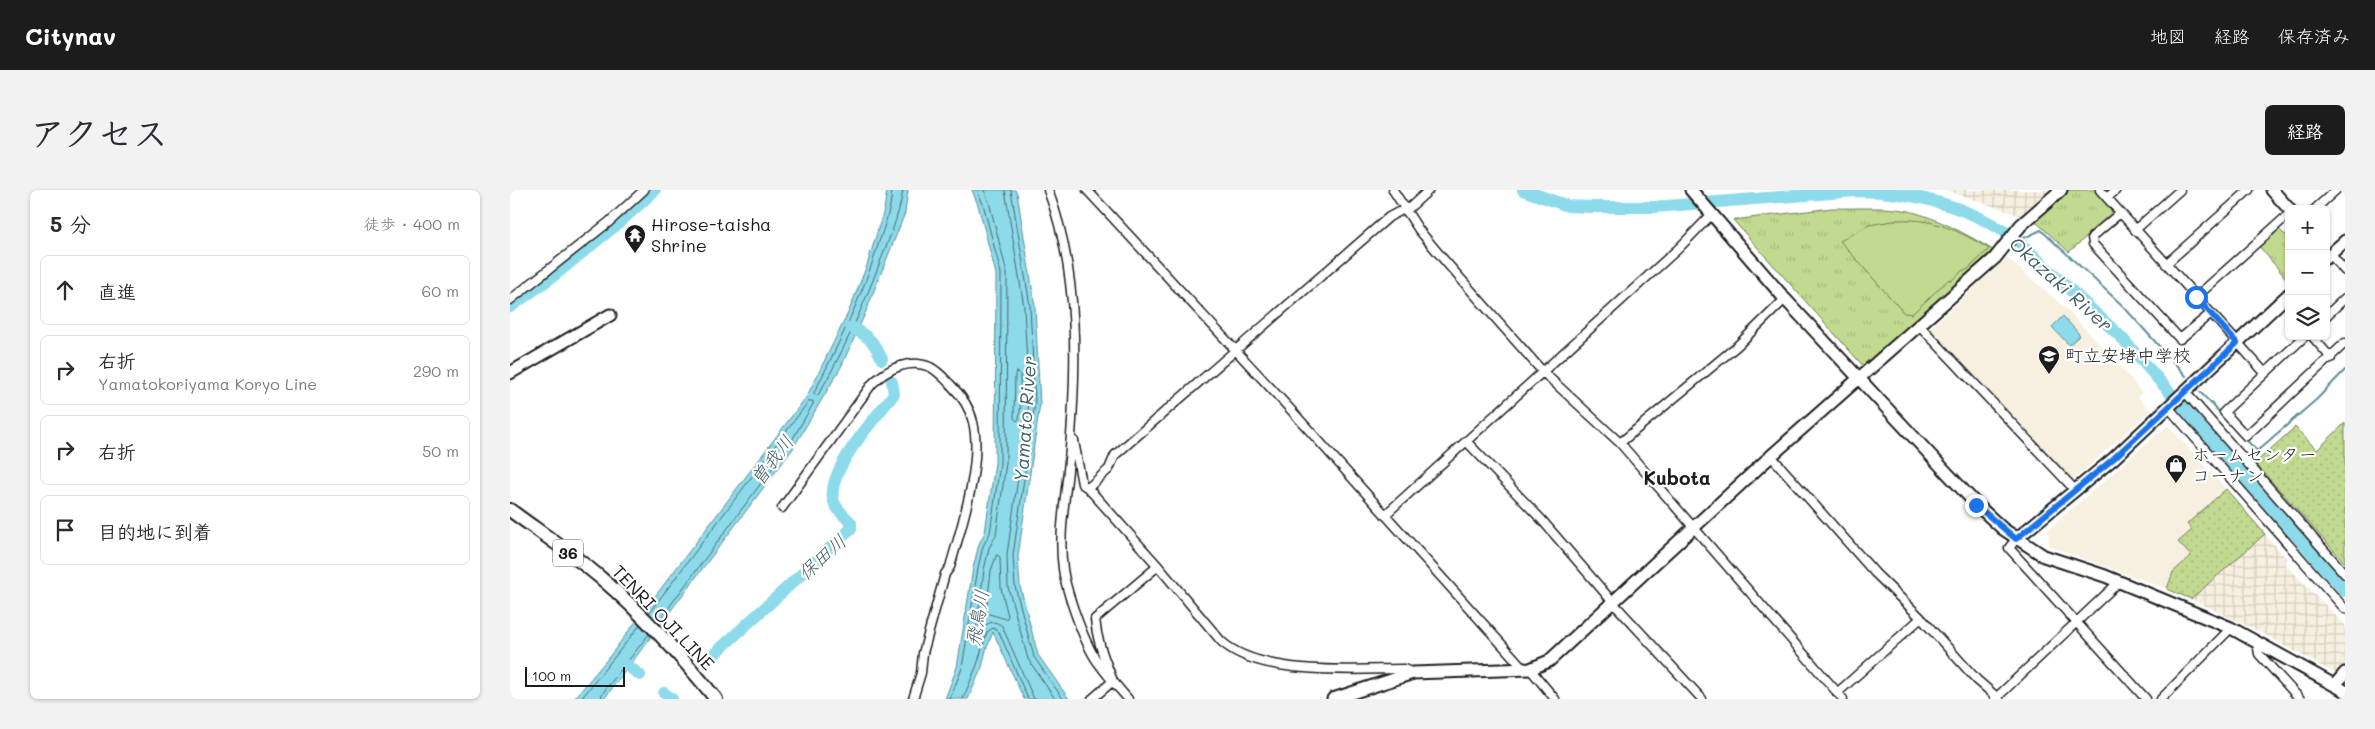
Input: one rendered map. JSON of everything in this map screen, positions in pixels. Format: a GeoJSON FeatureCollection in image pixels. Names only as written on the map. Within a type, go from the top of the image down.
{"type":"FeatureCollection","features":[{"type":"Feature","properties":{"kind":"main road","name":"TENRI OJI LINE"},"geometry":{"type":"LineString","coordinates":[[510,510],[588,568],[624,599],[674,650],[716,699]]}},
{"type":"Feature","properties":{"kind":"street"},"geometry":{"type":"LineString","coordinates":[[510,300],[596,232],[644,190]]}},
{"type":"Feature","properties":{"kind":"street"},"geometry":{"type":"LineString","coordinates":[[1048,190],[1067,261],[1074,319],[1072,419],[1062,535],[1063,570],[1074,610],[1094,657],[1111,684],[1128,699]]}},
{"type":"Feature","properties":{"kind":"street"},"geometry":{"type":"LineString","coordinates":[[1087,190],[1555,699]]}},
{"type":"Feature","properties":{"kind":"street"},"geometry":{"type":"LineString","coordinates":[[1393,190],[1419,230],[1445,262],[1542,372],[1620,443],[1838,696],[1921,618]]}},
{"type":"Feature","properties":{"kind":"street"},"geometry":{"type":"LineString","coordinates":[[1088,488],[1109,469],[1116,455],[1235,350],[1389,217],[1405,210],[1429,190]]}},
{"type":"Feature","properties":{"kind":"street"},"geometry":{"type":"LineString","coordinates":[[1333,699],[1413,673],[1527,669],[1549,661],[1771,456],[1995,258],[2019,228],[2061,190]]}},
{"type":"Feature","properties":{"kind":"street"},"geometry":{"type":"LineString","coordinates":[[2100,190],[2265,373]]}},
{"type":"Feature","properties":{"kind":"street"},"geometry":{"type":"LineString","coordinates":[[2107,198],[2116,190]]}},
{"type":"Feature","properties":{"kind":"street"},"geometry":{"type":"LineString","coordinates":[[2135,230],[2180,190]]}},
{"type":"Feature","properties":{"kind":"street"},"geometry":{"type":"LineString","coordinates":[[2166,264],[2249,190]]}},
{"type":"Feature","properties":{"kind":"street"},"geometry":{"type":"LineString","coordinates":[[2319,205],[2336,190]]}},
{"type":"Feature","properties":{"kind":"street"},"geometry":{"type":"LineString","coordinates":[[2274,191],[2286,205]]}},
{"type":"Feature","properties":{"kind":"street"},"geometry":{"type":"LineString","coordinates":[[1693,192],[1785,299],[1976,505],[2016,539],[2044,556],[2119,582],[2231,628],[2340,688],[2345,673]]}},
{"type":"Feature","properties":{"kind":"street"},"geometry":{"type":"LineString","coordinates":[[2120,213],[2092,237],[2093,244],[2180,339],[2210,314]]}},
{"type":"Feature","properties":{"kind":"street"},"geometry":{"type":"LineString","coordinates":[[1384,515],[1679,248],[1712,214]]}},
{"type":"Feature","properties":{"kind":"street"},"geometry":{"type":"LineString","coordinates":[[2196,297],[2285,218]]}},
{"type":"Feature","properties":{"kind":"street"},"geometry":{"type":"LineString","coordinates":[[2330,252],[2345,241]]}},
{"type":"Feature","properties":{"kind":"street"},"geometry":{"type":"LineString","coordinates":[[2330,256],[2345,270]]}},
{"type":"Feature","properties":{"kind":"street"},"geometry":{"type":"LineString","coordinates":[[2146,699],[2009,548],[2016,539],[2076,491],[2288,295]]}},
{"type":"Feature","properties":{"kind":"street"},"geometry":{"type":"LineString","coordinates":[[2330,312],[2345,298]]}},
{"type":"Feature","properties":{"kind":"street"},"geometry":{"type":"LineString","coordinates":[[1620,443],[1737,346],[1785,299]]}},
{"type":"Feature","properties":{"kind":"street"},"geometry":{"type":"LineString","coordinates":[[510,373],[610,315]]}},
{"type":"Feature","properties":{"kind":"street"},"geometry":{"type":"LineString","coordinates":[[1920,326],[2076,491]]}},
{"type":"Feature","properties":{"kind":"street"},"geometry":{"type":"LineString","coordinates":[[2301,340],[2224,412],[2246,436],[2345,343]]}},
{"type":"Feature","properties":{"kind":"street"},"geometry":{"type":"LineString","coordinates":[[2315,340],[2331,358]]}},
{"type":"Feature","properties":{"kind":"street"},"geometry":{"type":"LineString","coordinates":[[782,508],[872,384],[882,374],[892,368],[914,363],[924,364],[936,370],[964,402],[973,422],[976,440],[971,484],[950,567],[946,574],[922,653],[921,673],[913,699]]}},
{"type":"Feature","properties":{"kind":"street"},"geometry":{"type":"LineString","coordinates":[[2185,392],[2345,574]]}},
{"type":"Feature","properties":{"kind":"street"},"geometry":{"type":"LineString","coordinates":[[2168,407],[2345,609]]}},
{"type":"Feature","properties":{"kind":"street"},"geometry":{"type":"LineString","coordinates":[[1072,419],[1074,446],[1082,484],[1088,488],[1158,566],[1220,641],[1231,651],[1295,668],[1404,669],[1413,673]]}},
{"type":"Feature","properties":{"kind":"street"},"geometry":{"type":"LineString","coordinates":[[1466,441],[1541,519],[1702,699]]}},
{"type":"Feature","properties":{"kind":"street"},"geometry":{"type":"LineString","coordinates":[[1771,456],[1875,572],[1921,618],[1977,680],[1997,698],[2119,582]]}},
{"type":"Feature","properties":{"kind":"street"},"geometry":{"type":"LineString","coordinates":[[1111,684],[1097,636],[1095,619],[1158,566]]}},
{"type":"Feature","properties":{"kind":"street"},"geometry":{"type":"LineString","coordinates":[[2160,699],[2231,628]]}},
{"type":"Feature","properties":{"kind":"street"},"geometry":{"type":"LineString","coordinates":[[2258,642],[2259,654],[2300,699]]}},
{"type":"Feature","properties":{"kind":"street"},"geometry":{"type":"LineString","coordinates":[[1092,699],[1111,684]]}},
{"type":"Feature","properties":{"kind":"shaded area"},"geometry":{"type":"Polygon","coordinates":[[[1946,190],[2051,190],[2021,216],[1946,190]]]}},
{"type":"Feature","properties":{"kind":"shaded area","name":"町立安堵中学校"},"geometry":{"type":"Polygon","coordinates":[[[2007,258],[2064,307],[2113,358],[2142,393],[2138,397],[2150,411],[2071,482],[1928,330],[2007,258]]]}},
{"type":"Feature","properties":{"kind":"shaded area"},"geometry":{"type":"Polygon","coordinates":[[[2168,425],[2226,489],[2187,524],[2193,530],[2191,556],[2173,572],[2167,589],[2049,546],[2048,530],[2168,425]]]}},
{"type":"Feature","properties":{"kind":"shaded area"},"geometry":{"type":"Polygon","coordinates":[[[2265,534],[2286,558],[2286,565],[2345,625],[2345,665],[2334,673],[2252,628],[2191,599],[2265,534]]]}},
{"type":"Feature","properties":{"kind":"green space"},"geometry":{"type":"Polygon","coordinates":[[[2069,190],[2095,190],[2112,208],[2112,214],[2069,252],[2035,221],[2069,190]]]}},
{"type":"Feature","properties":{"kind":"green space"},"geometry":{"type":"Polygon","coordinates":[[[1832,208],[1881,208],[1909,211],[1942,223],[1993,250],[1865,368],[1733,220],[1832,208]]]}},
{"type":"Feature","properties":{"kind":"green space"},"geometry":{"type":"Polygon","coordinates":[[[1898,220],[1923,221],[1946,227],[1989,249],[1967,270],[1963,270],[1951,281],[1949,279],[1912,314],[1904,313],[1840,241],[1869,225],[1898,220]]]}},
{"type":"Feature","properties":{"kind":"green space"},"geometry":{"type":"Polygon","coordinates":[[[2279,229],[2285,235],[2285,277],[2259,246],[2279,229]]]}},
{"type":"Feature","properties":{"kind":"green space"},"geometry":{"type":"Polygon","coordinates":[[[2345,423],[2345,563],[2255,463],[2295,427],[2317,450],[2345,423]]]}},
{"type":"Feature","properties":{"kind":"green space"},"geometry":{"type":"Polygon","coordinates":[[[2226,489],[2265,534],[2191,599],[2167,589],[2173,572],[2191,556],[2178,542],[2192,530],[2187,524],[2226,489]]]}},
{"type":"Feature","properties":{"kind":"water","name":"曽我川"},"geometry":{"type":"Polygon","coordinates":[[[887,190],[908,190],[905,213],[864,316],[841,367],[792,450],[604,699],[574,699],[609,657],[807,396],[848,313],[867,265],[884,210],[887,190]]]}},
{"type":"Feature","properties":{"kind":"water"},"geometry":{"type":"Polygon","coordinates":[[[972,190],[1015,190],[1017,193],[1035,306],[1040,404],[1018,556],[1020,586],[1038,655],[1069,699],[1024,699],[993,632],[982,667],[968,699],[945,699],[957,667],[973,568],[979,544],[985,532],[995,463],[996,274],[978,205],[972,190]]]}},
{"type":"Feature","properties":{"kind":"water"},"geometry":{"type":"Polygon","coordinates":[[[2063,316],[2080,335],[2069,345],[2052,327],[2063,316]]]}},
{"type":"Feature","properties":{"kind":"waterway"},"geometry":{"type":"LineString","coordinates":[[510,307],[556,274],[621,221],[655,190]]}},
{"type":"Feature","properties":{"kind":"waterway","name":"Okazaki River"},"geometry":{"type":"LineString","coordinates":[[1523,190],[1568,206],[1592,207],[1654,207],[1856,191],[1877,192],[1899,194],[1942,203],[1982,219],[2018,241],[2121,337],[2345,591]]}},
{"type":"Feature","properties":{"kind":"waterway"},"geometry":{"type":"LineString","coordinates":[[2018,241],[2041,230],[2123,306],[2186,376]]}},
{"type":"Feature","properties":{"kind":"waterway","name":"保田川"},"geometry":{"type":"LineString","coordinates":[[851,327],[870,340],[882,359]]}},
{"type":"Feature","properties":{"kind":"waterway"},"geometry":{"type":"LineString","coordinates":[[2200,392],[2257,451],[2317,399],[2345,370]]}},
{"type":"Feature","properties":{"kind":"waterway","name":"保田川"},"geometry":{"type":"LineString","coordinates":[[709,659],[851,529],[851,523],[834,503],[833,487],[845,458],[894,394],[892,382]]}},
{"type":"Feature","properties":{"kind":"waterway","name":"保田川"},"geometry":{"type":"LineString","coordinates":[[621,661],[640,675]]}},
{"type":"Feature","properties":{"kind":"waterway","name":"保田川"},"geometry":{"type":"LineString","coordinates":[[664,693],[672,699]]}},
{"type":"Feature","properties":{"kind":"place","name":"Hirose-taisha Shrine"},"geometry":{"type":"Point","coordinates":[635,254]}},
{"type":"Feature","properties":{"kind":"place","name":"町立安堵中学校"},"geometry":{"type":"Point","coordinates":[2049,375]}},
{"type":"Feature","properties":{"kind":"place","name":"ホームセンター コーナン"},"geometry":{"type":"Point","coordinates":[2176,484]}},
{"type":"Feature","properties":{"kind":"district","name":"Kubota"},"geometry":{"type":"Point","coordinates":[1677,478]}},
{"type":"Feature","properties":{"kind":"route"},"geometry":{"type":"LineString","coordinates":[[1976,505],[2003,530],[2016,539],[2113,459],[2237,343],[2196,297]]}},
{"type":"Feature","properties":{"kind":"water label","name":"Yamato River"},"geometry":{"type":"Point","coordinates":[1025,419]}},
{"type":"Feature","properties":{"kind":"water label","name":"飛鳥川"},"geometry":{"type":"Point","coordinates":[977,618]}}]}
